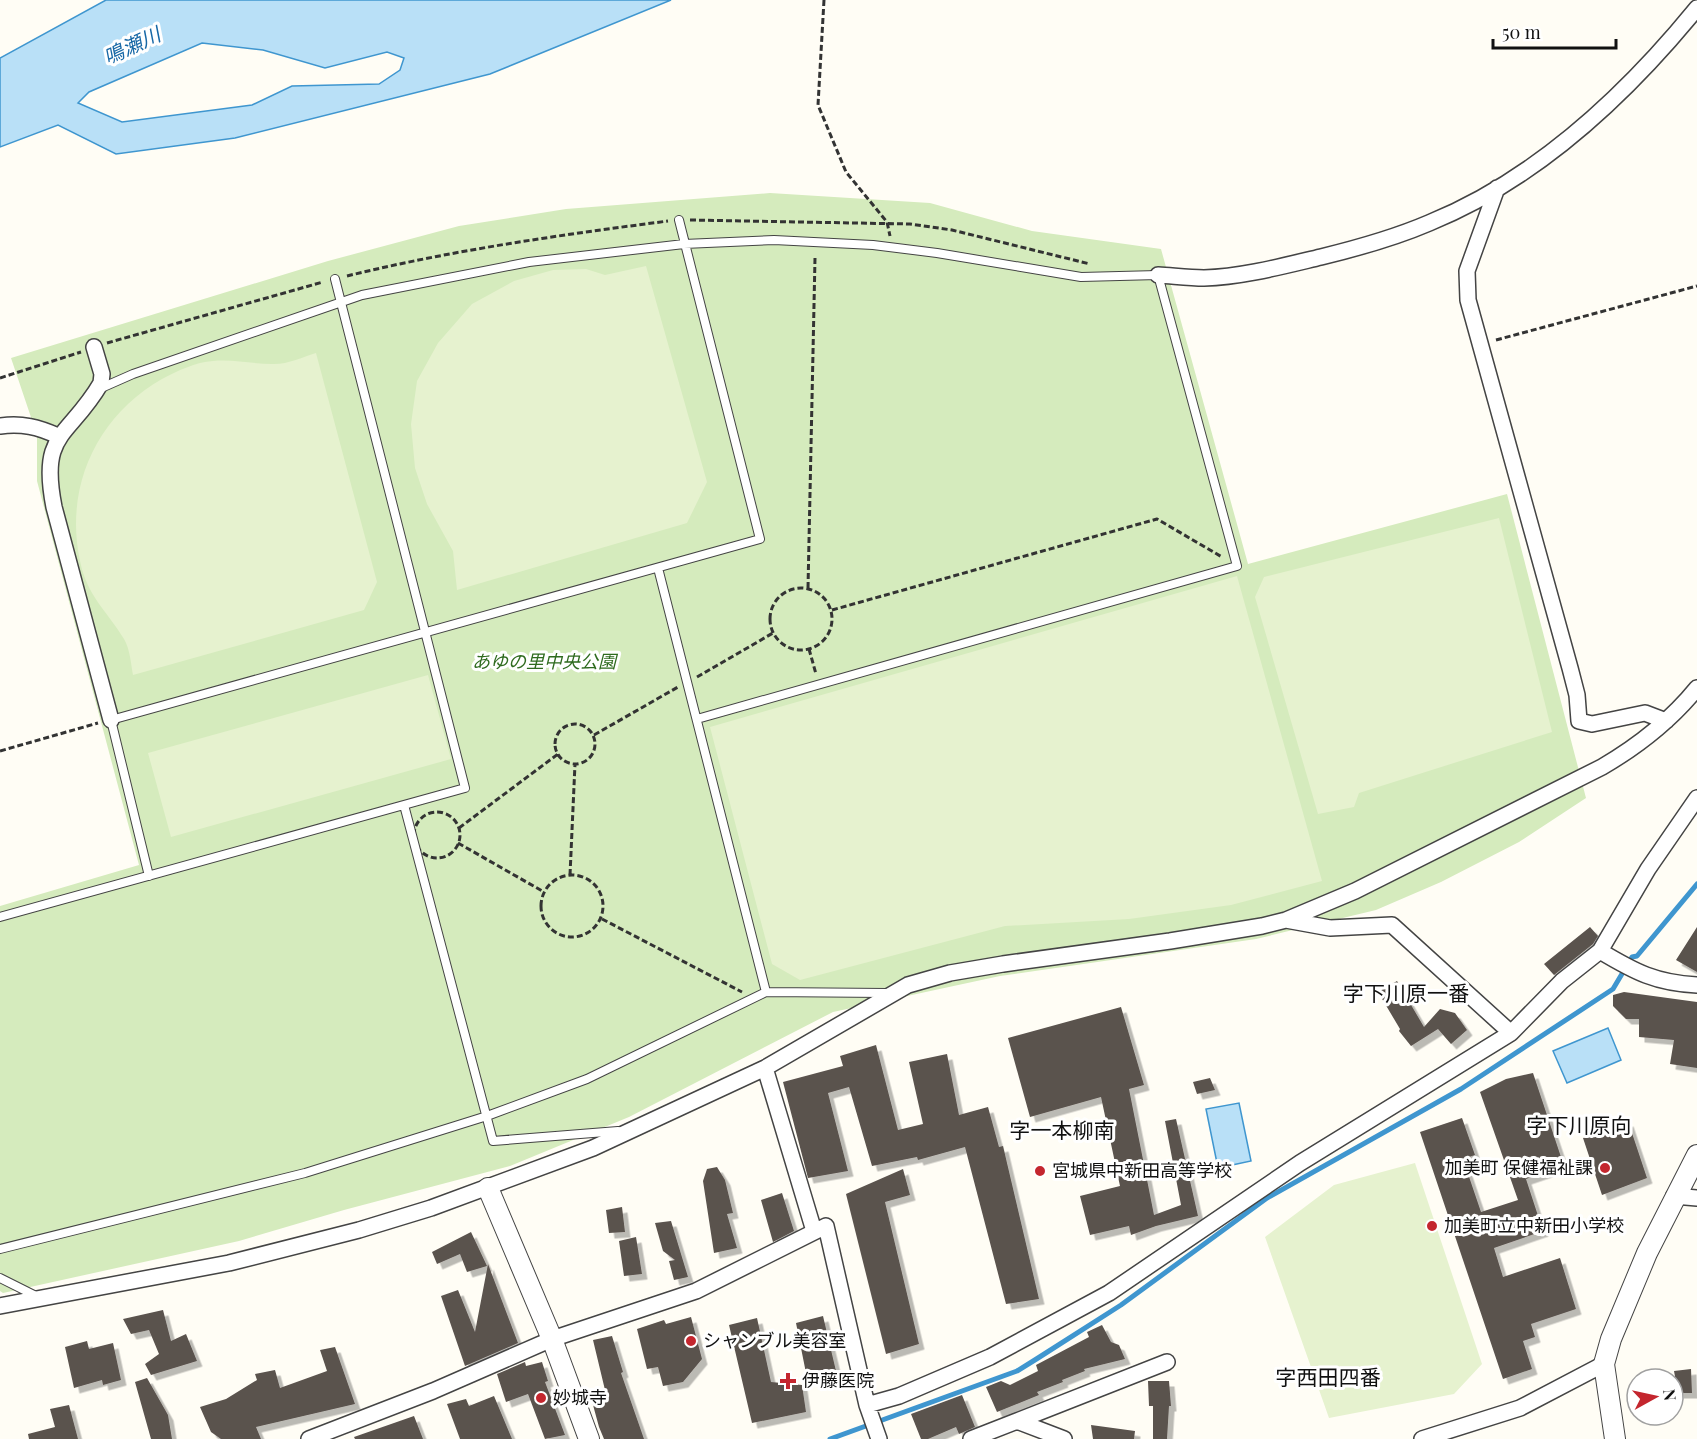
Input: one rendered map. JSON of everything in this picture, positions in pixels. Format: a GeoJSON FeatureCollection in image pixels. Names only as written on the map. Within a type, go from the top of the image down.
{"type":"FeatureCollection","features":[{"type":"Feature","properties":{"kind":"street"},"geometry":{"type":"LineString","coordinates":[[1158,275],[1205,278],[1249,272],[1364,247],[1431,223],[1497,188],[1533,165],[1641,72],[1697,8]]}},
{"type":"Feature","properties":{"kind":"street"},"geometry":{"type":"LineString","coordinates":[[1497,188],[1467,271],[1468,300],[1570,668],[1579,721],[1583,724],[1592,724],[1645,713],[1666,721]]}},
{"type":"Feature","properties":{"kind":"street"},"geometry":{"type":"LineString","coordinates":[[94,347],[102,374],[96,391],[58,436],[50,457],[51,493],[111,720]]}},
{"type":"Feature","properties":{"kind":"street"},"geometry":{"type":"LineString","coordinates":[[0,426],[17,424],[40,428],[58,436]]}},
{"type":"Feature","properties":{"kind":"street"},"geometry":{"type":"LineString","coordinates":[[0,1306],[229,1263],[420,1211],[488,1188],[593,1148],[765,1068],[908,985],[950,973],[1170,941],[1286,920],[1355,891],[1623,755],[1666,721],[1697,688]]}},
{"type":"Feature","properties":{"kind":"street"},"geometry":{"type":"LineString","coordinates":[[869,1408],[990,1357],[1109,1293],[1300,1163],[1511,1033],[1562,981],[1600,951],[1648,869],[1697,798]]}},
{"type":"Feature","properties":{"kind":"street"},"geometry":{"type":"LineString","coordinates":[[1286,920],[1330,928],[1383,923],[1392,925],[1511,1033]]}},
{"type":"Feature","properties":{"kind":"street"},"geometry":{"type":"LineString","coordinates":[[1600,951],[1637,973],[1656,980],[1697,985]]}},
{"type":"Feature","properties":{"kind":"street"},"geometry":{"type":"LineString","coordinates":[[765,1068],[814,1231]]}},
{"type":"Feature","properties":{"kind":"street"},"geometry":{"type":"LineString","coordinates":[[1615,1439],[1604,1364],[1611,1339],[1674,1196],[1697,1155]]}},
{"type":"Feature","properties":{"kind":"street"},"geometry":{"type":"LineString","coordinates":[[488,1188],[552,1339],[589,1439]]}},
{"type":"Feature","properties":{"kind":"street"},"geometry":{"type":"LineString","coordinates":[[1674,1196],[1697,1198]]}},
{"type":"Feature","properties":{"kind":"street"},"geometry":{"type":"LineString","coordinates":[[309,1439],[433,1391],[552,1339],[696,1291],[826,1226],[869,1408],[878,1436]]}},
{"type":"Feature","properties":{"kind":"street"},"geometry":{"type":"LineString","coordinates":[[972,1439],[1167,1362]]}},
{"type":"Feature","properties":{"kind":"street"},"geometry":{"type":"LineString","coordinates":[[1422,1439],[1520,1408],[1604,1364]]}},
{"type":"Feature","properties":{"kind":"street"},"geometry":{"type":"LineString","coordinates":[[1017,1421],[1064,1439]]}},
{"type":"Feature","properties":{"kind":"lane"},"geometry":{"type":"LineString","coordinates":[[149,876],[111,720],[760,539],[678,220]]}},
{"type":"Feature","properties":{"kind":"lane"},"geometry":{"type":"LineString","coordinates":[[96,391],[133,374],[341,302],[442,278],[529,262],[684,244],[774,240],[893,248],[1081,277],[1158,275],[1237,566],[697,719]]}},
{"type":"Feature","properties":{"kind":"lane"},"geometry":{"type":"LineString","coordinates":[[0,917],[465,788],[335,279]]}},
{"type":"Feature","properties":{"kind":"lane"},"geometry":{"type":"LineString","coordinates":[[658,568],[766,992]]}},
{"type":"Feature","properties":{"kind":"lane"},"geometry":{"type":"LineString","coordinates":[[404,805],[494,1141],[628,1131]]}},
{"type":"Feature","properties":{"kind":"lane"},"geometry":{"type":"LineString","coordinates":[[0,1249],[305,1173],[487,1116],[586,1079],[766,992],[895,993]]}},
{"type":"Feature","properties":{"kind":"lane"},"geometry":{"type":"LineString","coordinates":[[0,1278],[42,1298]]}},
{"type":"Feature","properties":{"kind":"path"},"geometry":{"type":"LineString","coordinates":[[824,0],[818,105],[846,172],[887,222],[893,248]]}},
{"type":"Feature","properties":{"kind":"path"},"geometry":{"type":"LineString","coordinates":[[0,378],[94,347],[335,279],[410,261],[543,237],[678,220],[887,222],[952,230],[1093,265]]}},
{"type":"Feature","properties":{"kind":"path"},"geometry":{"type":"LineString","coordinates":[[808,588],[815,258]]}},
{"type":"Feature","properties":{"kind":"path"},"geometry":{"type":"LineString","coordinates":[[1479,344],[1697,286]]}},
{"type":"Feature","properties":{"kind":"path"},"geometry":{"type":"LineString","coordinates":[[832,610],[1157,519],[1237,566]]}},
{"type":"Feature","properties":{"kind":"path"},"geometry":{"type":"LineString","coordinates":[[808,588],[825,598],[832,610],[831,628],[827,637],[810,649],[788,648],[773,633],[770,623],[771,613],[780,596],[788,590],[808,588]]}},
{"type":"Feature","properties":{"kind":"path"},"geometry":{"type":"LineString","coordinates":[[810,649],[819,684]]}},
{"type":"Feature","properties":{"kind":"path"},"geometry":{"type":"LineString","coordinates":[[0,751],[111,720]]}},
{"type":"Feature","properties":{"kind":"path"},"geometry":{"type":"LineString","coordinates":[[572,724],[585,726],[594,735],[595,749],[588,760],[575,765],[562,760],[558,754],[555,742],[561,730],[572,724]]}},
{"type":"Feature","properties":{"kind":"path"},"geometry":{"type":"LineString","coordinates":[[459,828],[558,754]]}},
{"type":"Feature","properties":{"kind":"path"},"geometry":{"type":"LineString","coordinates":[[570,874],[575,765]]}},
{"type":"Feature","properties":{"kind":"path"},"geometry":{"type":"LineString","coordinates":[[437,812],[450,816],[459,828],[458,843],[448,855],[433,857],[419,849],[414,835],[418,822],[423,816],[437,812]]}},
{"type":"Feature","properties":{"kind":"path"},"geometry":{"type":"LineString","coordinates":[[458,843],[544,892]]}},
{"type":"Feature","properties":{"kind":"path"},"geometry":{"type":"LineString","coordinates":[[570,874],[590,880],[598,888],[604,908],[602,919],[589,934],[569,938],[551,929],[541,912],[544,892],[560,877],[570,874]]}},
{"type":"Feature","properties":{"kind":"path"},"geometry":{"type":"LineString","coordinates":[[602,919],[754,999]]}},
{"type":"Feature","properties":{"kind":"green space","name":"あゆの里中央公園"},"geometry":{"type":"Polygon","coordinates":[[[770,193],[930,203],[1032,231],[1161,249],[1248,564],[1507,494],[1586,798],[1519,842],[1441,882],[1376,910],[1256,939],[1000,976],[833,1012],[629,1117],[510,1166],[344,1210],[239,1241],[3,1293],[0,1291],[0,906],[139,865],[37,481],[37,435],[11,358],[328,261],[459,226],[566,209],[770,193]]]}},
{"type":"Feature","properties":{"kind":"green space"},"geometry":{"type":"Polygon","coordinates":[[[646,266],[707,482],[687,523],[457,590],[453,551],[427,504],[415,468],[411,424],[417,381],[438,343],[472,304],[514,281],[553,270],[586,269],[605,275],[646,266]]]}},
{"type":"Feature","properties":{"kind":"green space"},"geometry":{"type":"Polygon","coordinates":[[[316,353],[377,582],[364,610],[133,675],[126,643],[87,584],[80,561],[76,533],[77,507],[82,481],[103,433],[139,394],[187,367],[220,361],[277,364],[316,353]]]}},
{"type":"Feature","properties":{"kind":"green space"},"geometry":{"type":"Polygon","coordinates":[[[1499,518],[1552,732],[1359,793],[1354,807],[1318,814],[1255,597],[1264,577],[1499,518]]]}},
{"type":"Feature","properties":{"kind":"green space"},"geometry":{"type":"Polygon","coordinates":[[[1237,576],[1322,881],[1231,905],[1129,919],[1005,926],[800,980],[772,964],[710,727],[1237,576]]]}},
{"type":"Feature","properties":{"kind":"green space"},"geometry":{"type":"Polygon","coordinates":[[[428,675],[451,759],[171,837],[148,753],[428,675]]]}},
{"type":"Feature","properties":{"kind":"green space"},"geometry":{"type":"Polygon","coordinates":[[[1415,1163],[1482,1364],[1454,1394],[1329,1418],[1265,1237],[1334,1185],[1415,1163]]]}},
{"type":"Feature","properties":{"kind":"water","name":"鳴瀬川"},"geometry":{"type":"Polygon","coordinates":[[[106,0],[671,0],[490,74],[235,138],[116,154],[58,125],[0,147],[0,58],[106,0]],[[202,43],[89,92],[78,103],[122,122],[252,105],[292,86],[379,84],[400,70],[404,58],[387,52],[325,68],[263,50],[202,43]]]}},
{"type":"Feature","properties":{"kind":"water"},"geometry":{"type":"Polygon","coordinates":[[[1608,1028],[1621,1060],[1567,1083],[1553,1051],[1608,1028]]]}},
{"type":"Feature","properties":{"kind":"water"},"geometry":{"type":"Polygon","coordinates":[[[1239,1103],[1251,1161],[1218,1168],[1206,1109],[1239,1103]]]}},
{"type":"Feature","properties":{"kind":"building"},"geometry":{"type":"Polygon","coordinates":[[[1590,927],[1598,936],[1593,944],[1554,975],[1544,964],[1590,927]]]}},
{"type":"Feature","properties":{"kind":"building"},"geometry":{"type":"Polygon","coordinates":[[[1697,927],[1697,972],[1676,960],[1697,927]]]}},
{"type":"Feature","properties":{"kind":"building"},"geometry":{"type":"Polygon","coordinates":[[[1397,981],[1424,1027],[1440,1009],[1455,1013],[1467,1030],[1451,1044],[1438,1029],[1411,1046],[1399,1031],[1400,1029],[1378,992],[1397,981]]]}},
{"type":"Feature","properties":{"kind":"building"},"geometry":{"type":"Polygon","coordinates":[[[1624,992],[1697,1002],[1697,1068],[1670,1064],[1674,1040],[1639,1037],[1639,1019],[1626,1019],[1613,1006],[1613,995],[1624,992]]]}},
{"type":"Feature","properties":{"kind":"building"},"geometry":{"type":"Polygon","coordinates":[[[1121,1007],[1144,1085],[1129,1089],[1154,1215],[1181,1205],[1165,1121],[1176,1119],[1198,1216],[1156,1226],[1131,1235],[1129,1226],[1090,1235],[1080,1196],[1120,1186],[1101,1097],[1030,1117],[1008,1038],[1121,1007]]]}},
{"type":"Feature","properties":{"kind":"building"},"geometry":{"type":"Polygon","coordinates":[[[876,1045],[898,1130],[923,1124],[909,1062],[947,1054],[959,1115],[988,1107],[999,1147],[1003,1146],[1039,1299],[1006,1304],[965,1147],[918,1160],[917,1157],[872,1166],[849,1087],[828,1093],[848,1171],[808,1178],[783,1082],[843,1066],[840,1056],[876,1045]]]}},
{"type":"Feature","properties":{"kind":"building"},"geometry":{"type":"Polygon","coordinates":[[[1533,1073],[1564,1166],[1526,1179],[1543,1231],[1494,1248],[1503,1277],[1560,1258],[1576,1309],[1531,1324],[1535,1337],[1523,1341],[1532,1369],[1503,1379],[1420,1132],[1462,1118],[1475,1155],[1463,1159],[1481,1212],[1518,1200],[1480,1092],[1506,1079],[1533,1073]]]}},
{"type":"Feature","properties":{"kind":"building"},"geometry":{"type":"Polygon","coordinates":[[[1210,1078],[1215,1090],[1197,1094],[1193,1082],[1210,1078]]]}},
{"type":"Feature","properties":{"kind":"building"},"geometry":{"type":"Polygon","coordinates":[[[1628,1121],[1647,1178],[1602,1195],[1583,1138],[1628,1121]]]}},
{"type":"Feature","properties":{"kind":"building"},"geometry":{"type":"Polygon","coordinates":[[[717,1167],[725,1180],[733,1213],[727,1214],[737,1248],[714,1253],[703,1181],[707,1169],[717,1167]]]}},
{"type":"Feature","properties":{"kind":"building"},"geometry":{"type":"Polygon","coordinates":[[[903,1169],[910,1195],[885,1202],[919,1344],[886,1354],[846,1194],[903,1169]]]}},
{"type":"Feature","properties":{"kind":"building"},"geometry":{"type":"Polygon","coordinates":[[[782,1193],[794,1231],[773,1242],[761,1200],[782,1193]]]}},
{"type":"Feature","properties":{"kind":"building"},"geometry":{"type":"Polygon","coordinates":[[[622,1207],[625,1232],[609,1233],[606,1210],[622,1207]]]}},
{"type":"Feature","properties":{"kind":"building"},"geometry":{"type":"Polygon","coordinates":[[[671,1221],[688,1277],[674,1280],[669,1261],[675,1260],[663,1251],[655,1223],[671,1221]]]}},
{"type":"Feature","properties":{"kind":"building"},"geometry":{"type":"Polygon","coordinates":[[[471,1232],[487,1266],[467,1272],[460,1254],[437,1264],[432,1252],[471,1232]]]}},
{"type":"Feature","properties":{"kind":"building"},"geometry":{"type":"Polygon","coordinates":[[[636,1237],[642,1274],[624,1276],[619,1241],[636,1237]]]}},
{"type":"Feature","properties":{"kind":"building"},"geometry":{"type":"Polygon","coordinates":[[[488,1264],[518,1343],[465,1366],[441,1296],[458,1290],[475,1332],[488,1264]]]}},
{"type":"Feature","properties":{"kind":"building"},"geometry":{"type":"Polygon","coordinates":[[[163,1310],[171,1341],[186,1334],[197,1361],[151,1375],[145,1364],[159,1354],[149,1330],[131,1334],[123,1319],[163,1310]]]}},
{"type":"Feature","properties":{"kind":"building"},"geometry":{"type":"Polygon","coordinates":[[[823,1316],[836,1371],[807,1378],[796,1323],[823,1316]]]}},
{"type":"Feature","properties":{"kind":"building"},"geometry":{"type":"Polygon","coordinates":[[[691,1317],[702,1359],[683,1382],[663,1386],[658,1367],[647,1369],[637,1329],[664,1320],[666,1324],[691,1317]]]}},
{"type":"Feature","properties":{"kind":"building"},"geometry":{"type":"Polygon","coordinates":[[[757,1318],[771,1382],[802,1385],[806,1412],[752,1423],[729,1325],[757,1318]]]}},
{"type":"Feature","properties":{"kind":"building"},"geometry":{"type":"Polygon","coordinates":[[[1102,1325],[1111,1342],[1119,1345],[1125,1359],[1084,1369],[1085,1371],[1062,1380],[1063,1382],[1037,1392],[1039,1395],[997,1412],[986,1387],[1001,1381],[1010,1385],[1038,1371],[1036,1365],[1089,1337],[1087,1332],[1102,1325]]]}},
{"type":"Feature","properties":{"kind":"building"},"geometry":{"type":"Polygon","coordinates":[[[612,1336],[623,1372],[621,1373],[644,1439],[604,1439],[599,1427],[590,1394],[605,1390],[593,1340],[612,1336]]]}},
{"type":"Feature","properties":{"kind":"building"},"geometry":{"type":"Polygon","coordinates":[[[87,1341],[89,1349],[113,1343],[121,1380],[103,1385],[102,1380],[74,1388],[65,1347],[87,1341]]]}},
{"type":"Feature","properties":{"kind":"building"},"geometry":{"type":"Polygon","coordinates":[[[335,1347],[355,1404],[256,1427],[261,1439],[221,1439],[211,1432],[200,1407],[226,1399],[257,1380],[255,1374],[275,1370],[280,1388],[327,1371],[320,1350],[335,1347]]]}},
{"type":"Feature","properties":{"kind":"building"},"geometry":{"type":"Polygon","coordinates":[[[525,1362],[526,1366],[542,1362],[548,1381],[545,1382],[565,1435],[545,1439],[528,1394],[506,1402],[497,1374],[525,1362]]]}},
{"type":"Feature","properties":{"kind":"building"},"geometry":{"type":"Polygon","coordinates":[[[1691,1369],[1692,1393],[1685,1393],[1685,1370],[1691,1369]]]}},
{"type":"Feature","properties":{"kind":"building"},"geometry":{"type":"Polygon","coordinates":[[[147,1378],[168,1415],[172,1439],[151,1439],[135,1382],[147,1378]]]}},
{"type":"Feature","properties":{"kind":"building"},"geometry":{"type":"Polygon","coordinates":[[[1148,1381],[1169,1381],[1171,1406],[1169,1406],[1167,1439],[1153,1439],[1153,1406],[1149,1406],[1148,1381]]]}},
{"type":"Feature","properties":{"kind":"building"},"geometry":{"type":"Polygon","coordinates":[[[962,1395],[975,1427],[959,1434],[956,1427],[928,1439],[921,1439],[911,1414],[962,1395]]]}},
{"type":"Feature","properties":{"kind":"building"},"geometry":{"type":"Polygon","coordinates":[[[494,1396],[512,1439],[460,1439],[447,1404],[466,1399],[469,1406],[494,1396]]]}},
{"type":"Feature","properties":{"kind":"building"},"geometry":{"type":"Polygon","coordinates":[[[69,1405],[78,1439],[29,1439],[28,1434],[55,1427],[50,1409],[69,1405]]]}},
{"type":"Feature","properties":{"kind":"building"},"geometry":{"type":"Polygon","coordinates":[[[414,1416],[423,1439],[355,1439],[354,1437],[414,1416]]]}},
{"type":"Feature","properties":{"kind":"building"},"geometry":{"type":"Polygon","coordinates":[[[1091,1425],[1135,1431],[1134,1439],[1093,1439],[1091,1425]]]}},
{"type":"Feature","properties":{"kind":"waterway"},"geometry":{"type":"LineString","coordinates":[[830,1439],[1017,1371],[1121,1305],[1267,1198],[1461,1089],[1613,989],[1632,957],[1637,956],[1697,884]]}},
{"type":"Feature","properties":{"kind":"place","name":"加美町 保健福祉課"},"geometry":{"type":"Point","coordinates":[1605,1168]}},
{"type":"Feature","properties":{"kind":"place","name":"宮城県中新田高等学校"},"geometry":{"type":"Point","coordinates":[1040,1171]}},
{"type":"Feature","properties":{"kind":"place","name":"加美町立中新田小学校"},"geometry":{"type":"Point","coordinates":[1432,1226]}},
{"type":"Feature","properties":{"kind":"place","name":"シャンブル美容室"},"geometry":{"type":"Point","coordinates":[691,1341]}},
{"type":"Feature","properties":{"kind":"place","name":"伊藤医院"},"geometry":{"type":"Point","coordinates":[788,1381]}},
{"type":"Feature","properties":{"kind":"place","name":"妙城寺"},"geometry":{"type":"Point","coordinates":[541,1398]}},
{"type":"Feature","properties":{"kind":"district","name":"字下川原一番"},"geometry":{"type":"Point","coordinates":[1406,994]}},
{"type":"Feature","properties":{"kind":"district","name":"字下川原向"},"geometry":{"type":"Point","coordinates":[1579,1126]}},
{"type":"Feature","properties":{"kind":"district","name":"字一本柳南"},"geometry":{"type":"Point","coordinates":[1062,1131]}},
{"type":"Feature","properties":{"kind":"district","name":"字西田四番"},"geometry":{"type":"Point","coordinates":[1328,1378]}}]}
